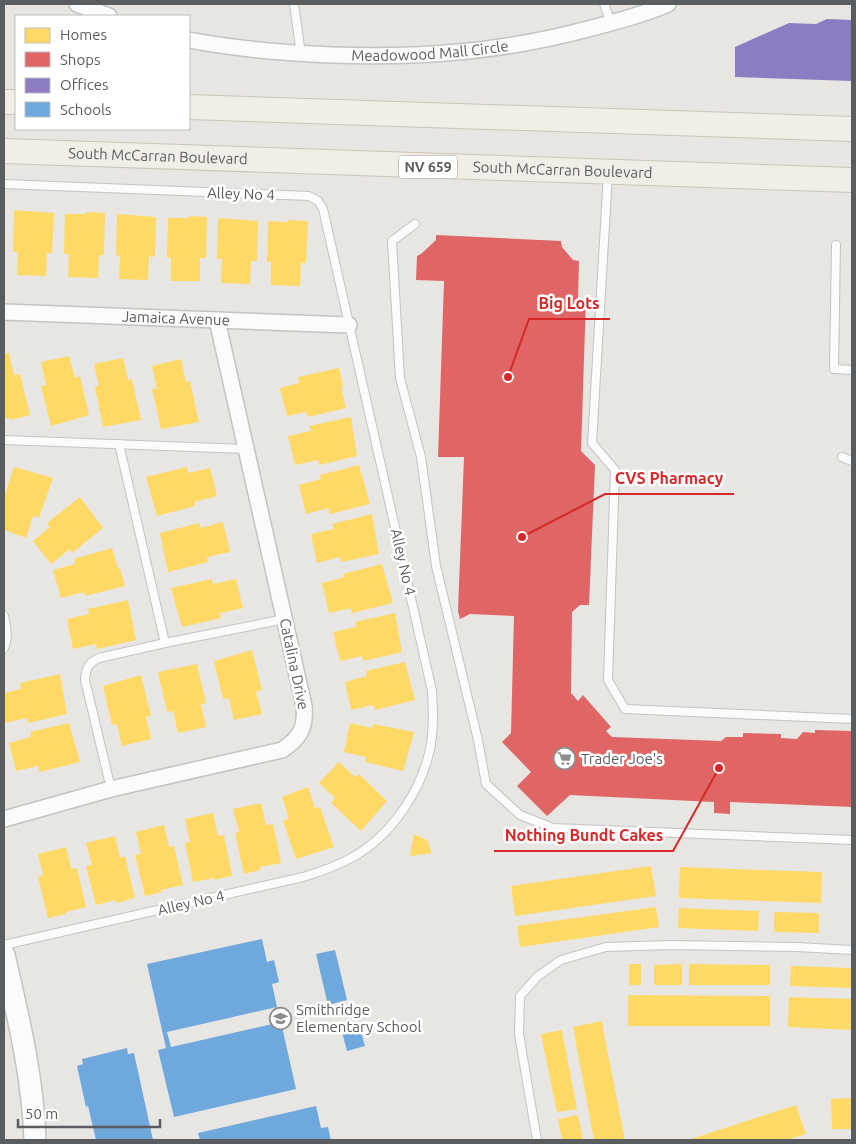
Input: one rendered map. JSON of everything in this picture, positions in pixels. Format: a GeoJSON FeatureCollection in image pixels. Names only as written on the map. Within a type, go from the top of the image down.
{"type":"FeatureCollection","features":[{"type":"Feature","properties":{"kind":"main road"},"geometry":{"type":"LineString","coordinates":[[190,107],[852,129]]}},
{"type":"Feature","properties":{"kind":"main road","name":"South McCarran Boulevard"},"geometry":{"type":"LineString","coordinates":[[4,151],[852,180]]}},
{"type":"Feature","properties":{"kind":"street"},"geometry":{"type":"LineString","coordinates":[[77,4],[106,15]]}},
{"type":"Feature","properties":{"kind":"street","name":"Meadowood Mall Circle"},"geometry":{"type":"LineString","coordinates":[[190,40],[223,47],[277,53],[387,57],[443,55],[492,50],[552,39],[611,23],[668,4]]}},
{"type":"Feature","properties":{"kind":"street","name":"Jamaica Avenue"},"geometry":{"type":"LineString","coordinates":[[4,312],[350,325]]}},
{"type":"Feature","properties":{"kind":"street","name":"Catalina Drive"},"geometry":{"type":"LineString","coordinates":[[4,819],[111,789],[282,750],[293,742],[301,731],[305,718],[304,706],[217,320]]}},
{"type":"Feature","properties":{"kind":"street"},"geometry":{"type":"LineString","coordinates":[[4,955],[12,1006],[31,1082],[35,1140]]}},
{"type":"Feature","properties":{"kind":"lane"},"geometry":{"type":"LineString","coordinates":[[294,4],[302,54]]}},
{"type":"Feature","properties":{"kind":"lane"},"geometry":{"type":"LineString","coordinates":[[604,4],[611,23]]}},
{"type":"Feature","properties":{"kind":"lane"},"geometry":{"type":"LineString","coordinates":[[608,173],[592,443],[615,470],[608,680],[625,709],[852,719]]}},
{"type":"Feature","properties":{"kind":"lane","name":"Alley No 4"},"geometry":{"type":"LineString","coordinates":[[4,184],[309,196],[318,201],[323,209],[350,325],[432,691],[433,718],[430,745],[422,774],[411,798],[394,822],[376,841],[354,857],[329,869],[303,878],[4,945]]}},
{"type":"Feature","properties":{"kind":"lane"},"geometry":{"type":"LineString","coordinates":[[415,224],[392,242],[400,378],[421,457],[436,566],[478,740],[486,784],[520,815],[553,828],[852,840]]}},
{"type":"Feature","properties":{"kind":"lane"},"geometry":{"type":"LineString","coordinates":[[836,245],[834,369],[852,370]]}},
{"type":"Feature","properties":{"kind":"lane"},"geometry":{"type":"LineString","coordinates":[[4,440],[246,449]]}},
{"type":"Feature","properties":{"kind":"lane"},"geometry":{"type":"LineString","coordinates":[[119,444],[165,643]]}},
{"type":"Feature","properties":{"kind":"lane"},"geometry":{"type":"LineString","coordinates":[[842,457],[852,461]]}},
{"type":"Feature","properties":{"kind":"lane"},"geometry":{"type":"LineString","coordinates":[[4,616],[7,642],[4,648]]}},
{"type":"Feature","properties":{"kind":"lane"},"geometry":{"type":"LineString","coordinates":[[111,789],[85,680],[86,669],[90,662],[99,658],[165,643],[285,619]]}},
{"type":"Feature","properties":{"kind":"lane"},"geometry":{"type":"LineString","coordinates":[[537,1140],[519,1034],[520,996],[538,976],[562,960],[606,947],[681,945],[852,950]]}},
{"type":"Feature","properties":{"kind":"building: Homes"},"geometry":{"type":"Polygon","coordinates":[[[14,210],[54,213],[52,253],[47,253],[46,276],[17,275],[18,252],[13,252],[14,210]]]}},
{"type":"Feature","properties":{"kind":"building: Homes"},"geometry":{"type":"Polygon","coordinates":[[[86,212],[105,213],[104,255],[99,255],[98,278],[68,277],[69,254],[64,254],[65,214],[86,214],[86,212]]]}},
{"type":"Feature","properties":{"kind":"building: Homes"},"geometry":{"type":"Polygon","coordinates":[[[117,214],[156,217],[155,257],[149,256],[148,280],[119,279],[120,256],[116,255],[117,214]]]}},
{"type":"Feature","properties":{"kind":"building: Homes"},"geometry":{"type":"Polygon","coordinates":[[[189,216],[207,217],[206,258],[200,258],[200,281],[171,281],[171,257],[167,258],[168,218],[189,218],[189,216]]]}},
{"type":"Feature","properties":{"kind":"building: Homes"},"geometry":{"type":"Polygon","coordinates":[[[218,218],[258,221],[257,261],[251,261],[250,284],[221,283],[222,259],[217,259],[218,218]]]}},
{"type":"Feature","properties":{"kind":"building: Homes"},"geometry":{"type":"Polygon","coordinates":[[[288,220],[308,221],[306,263],[301,263],[300,286],[271,285],[271,262],[267,262],[268,221],[288,222],[288,220]]]}},
{"type":"Feature","properties":{"kind":"building: Homes"},"geometry":{"type":"Polygon","coordinates":[[[9,353],[14,375],[20,374],[30,415],[11,420],[10,418],[4,419],[4,354],[9,353]]]}},
{"type":"Feature","properties":{"kind":"building: Homes"},"geometry":{"type":"Polygon","coordinates":[[[69,356],[75,378],[80,376],[89,415],[51,426],[41,386],[46,385],[41,362],[69,356]]]}},
{"type":"Feature","properties":{"kind":"building: Homes"},"geometry":{"type":"Polygon","coordinates":[[[123,358],[128,380],[132,379],[141,420],[103,427],[95,387],[99,386],[94,364],[123,358]]]}},
{"type":"Feature","properties":{"kind":"building: Homes"},"geometry":{"type":"Polygon","coordinates":[[[181,359],[186,382],[190,381],[199,422],[161,429],[152,389],[157,389],[152,366],[181,359]]]}},
{"type":"Feature","properties":{"kind":"building: Homes"},"geometry":{"type":"Polygon","coordinates":[[[339,368],[346,408],[308,417],[306,412],[287,416],[280,388],[299,383],[298,377],[339,368]]]}},
{"type":"Feature","properties":{"kind":"building: Homes"},"geometry":{"type":"Polygon","coordinates":[[[351,417],[357,456],[319,465],[318,460],[295,465],[288,436],[311,431],[309,426],[351,417]]]}},
{"type":"Feature","properties":{"kind":"building: Homes"},"geometry":{"type":"Polygon","coordinates":[[[359,465],[370,504],[330,514],[328,508],[306,514],[299,485],[321,479],[320,475],[359,465]]]}},
{"type":"Feature","properties":{"kind":"building: Homes"},"geometry":{"type":"Polygon","coordinates":[[[14,467],[53,478],[39,518],[33,516],[26,538],[4,530],[4,497],[14,467]]]}},
{"type":"Feature","properties":{"kind":"building: Homes"},"geometry":{"type":"Polygon","coordinates":[[[187,467],[188,473],[210,468],[217,496],[194,502],[195,506],[157,516],[146,477],[187,467]]]}},
{"type":"Feature","properties":{"kind":"building: Homes"},"geometry":{"type":"Polygon","coordinates":[[[80,497],[103,528],[72,553],[70,549],[51,564],[33,541],[50,527],[47,523],[80,497]]]}},
{"type":"Feature","properties":{"kind":"building: Homes"},"geometry":{"type":"Polygon","coordinates":[[[372,514],[379,554],[341,562],[340,557],[317,563],[311,534],[334,529],[332,524],[372,514]]]}},
{"type":"Feature","properties":{"kind":"building: Homes"},"geometry":{"type":"Polygon","coordinates":[[[223,522],[230,552],[207,557],[208,562],[168,572],[160,533],[199,523],[201,528],[223,522]]]}},
{"type":"Feature","properties":{"kind":"building: Homes"},"geometry":{"type":"Polygon","coordinates":[[[112,548],[125,586],[85,596],[84,592],[61,598],[53,570],[75,564],[74,559],[112,548]]]}},
{"type":"Feature","properties":{"kind":"building: Homes"},"geometry":{"type":"Polygon","coordinates":[[[382,564],[393,603],[352,613],[351,608],[329,613],[322,583],[345,577],[343,574],[382,564]]]}},
{"type":"Feature","properties":{"kind":"building: Homes"},"geometry":{"type":"Polygon","coordinates":[[[212,579],[213,584],[236,579],[243,608],[220,613],[221,618],[182,627],[171,588],[212,579]]]}},
{"type":"Feature","properties":{"kind":"building: Homes"},"geometry":{"type":"Polygon","coordinates":[[[128,600],[136,640],[97,649],[96,644],[73,649],[67,619],[89,614],[88,609],[128,600]]]}},
{"type":"Feature","properties":{"kind":"building: Homes"},"geometry":{"type":"Polygon","coordinates":[[[395,613],[402,652],[363,661],[362,656],[340,661],[333,632],[356,627],[355,622],[395,613]]]}},
{"type":"Feature","properties":{"kind":"building: Homes"},"geometry":{"type":"Polygon","coordinates":[[[252,650],[262,690],[256,692],[262,714],[234,720],[229,698],[223,699],[214,661],[252,650]]]}},
{"type":"Feature","properties":{"kind":"building: Homes"},"geometry":{"type":"Polygon","coordinates":[[[405,662],[415,700],[375,710],[373,705],[351,710],[345,682],[367,676],[366,671],[405,662]]]}},
{"type":"Feature","properties":{"kind":"building: Homes"},"geometry":{"type":"Polygon","coordinates":[[[197,664],[206,703],[201,704],[206,727],[178,733],[173,711],[167,712],[158,672],[197,664]]]}},
{"type":"Feature","properties":{"kind":"building: Homes"},"geometry":{"type":"Polygon","coordinates":[[[60,674],[67,714],[28,723],[27,718],[5,723],[4,693],[21,689],[20,683],[60,674]]]}},
{"type":"Feature","properties":{"kind":"building: Homes"},"geometry":{"type":"Polygon","coordinates":[[[141,675],[151,716],[146,717],[151,739],[122,746],[117,724],[112,725],[103,686],[141,675]]]}},
{"type":"Feature","properties":{"kind":"building: Homes"},"geometry":{"type":"Polygon","coordinates":[[[69,723],[80,762],[39,772],[38,766],[16,771],[9,743],[31,737],[30,732],[69,723]]]}},
{"type":"Feature","properties":{"kind":"building: Homes"},"geometry":{"type":"Polygon","coordinates":[[[350,723],[372,728],[373,724],[414,732],[403,771],[365,762],[366,757],[344,752],[350,723]]]}},
{"type":"Feature","properties":{"kind":"building: Homes"},"geometry":{"type":"Polygon","coordinates":[[[339,762],[355,777],[359,774],[387,801],[361,831],[331,803],[335,798],[319,783],[339,762]]]}},
{"type":"Feature","properties":{"kind":"building: Homes"},"geometry":{"type":"Polygon","coordinates":[[[308,787],[315,808],[320,807],[334,847],[296,859],[283,821],[289,818],[282,797],[308,787]]]}},
{"type":"Feature","properties":{"kind":"building: Homes"},"geometry":{"type":"Polygon","coordinates":[[[261,803],[266,825],[273,824],[281,863],[260,867],[260,870],[244,874],[235,833],[239,832],[233,809],[261,803]]]}},
{"type":"Feature","properties":{"kind":"building: Homes"},"geometry":{"type":"Polygon","coordinates":[[[213,813],[218,836],[224,835],[232,876],[193,882],[185,843],[190,842],[185,819],[213,813]]]}},
{"type":"Feature","properties":{"kind":"building: Homes"},"geometry":{"type":"Polygon","coordinates":[[[164,825],[169,847],[174,846],[183,885],[145,896],[135,855],[141,854],[136,832],[164,825]]]}},
{"type":"Feature","properties":{"kind":"building: Homes"},"geometry":{"type":"Polygon","coordinates":[[[414,834],[427,840],[432,853],[410,856],[414,834]]]}},
{"type":"Feature","properties":{"kind":"building: Homes"},"geometry":{"type":"Polygon","coordinates":[[[115,836],[120,858],[125,856],[135,898],[116,903],[115,900],[96,905],[86,866],[92,865],[86,843],[115,836]]]}},
{"type":"Feature","properties":{"kind":"building: Homes"},"geometry":{"type":"Polygon","coordinates":[[[66,847],[71,869],[77,868],[86,907],[48,918],[38,877],[43,875],[38,854],[66,847]]]}},
{"type":"Feature","properties":{"kind":"building: Homes"},"geometry":{"type":"Polygon","coordinates":[[[651,866],[656,896],[515,916],[511,886],[651,866]]]}},
{"type":"Feature","properties":{"kind":"building: Homes"},"geometry":{"type":"Polygon","coordinates":[[[680,867],[822,872],[821,903],[679,898],[680,867]]]}},
{"type":"Feature","properties":{"kind":"building: Homes"},"geometry":{"type":"Polygon","coordinates":[[[656,907],[659,927],[520,947],[517,926],[656,907]]]}},
{"type":"Feature","properties":{"kind":"building: Homes"},"geometry":{"type":"Polygon","coordinates":[[[679,908],[759,911],[758,931],[678,928],[679,908]]]}},
{"type":"Feature","properties":{"kind":"building: Homes"},"geometry":{"type":"Polygon","coordinates":[[[774,912],[819,913],[819,933],[774,932],[774,912]]]}},
{"type":"Feature","properties":{"kind":"building: Homes"},"geometry":{"type":"Polygon","coordinates":[[[629,964],[641,964],[641,985],[629,985],[629,964]]]}},
{"type":"Feature","properties":{"kind":"building: Homes"},"geometry":{"type":"Polygon","coordinates":[[[682,964],[682,985],[654,985],[654,965],[682,964]]]}},
{"type":"Feature","properties":{"kind":"building: Homes"},"geometry":{"type":"Polygon","coordinates":[[[689,964],[770,965],[770,985],[689,985],[689,964]]]}},
{"type":"Feature","properties":{"kind":"building: Homes"},"geometry":{"type":"Polygon","coordinates":[[[791,966],[852,968],[852,988],[790,986],[791,966]]]}},
{"type":"Feature","properties":{"kind":"building: Homes"},"geometry":{"type":"Polygon","coordinates":[[[628,995],[770,996],[770,1026],[628,1026],[628,995]]]}},
{"type":"Feature","properties":{"kind":"building: Homes"},"geometry":{"type":"Polygon","coordinates":[[[789,997],[852,999],[852,1030],[788,1027],[789,997]]]}},
{"type":"Feature","properties":{"kind":"building: Homes"},"geometry":{"type":"Polygon","coordinates":[[[602,1021],[625,1140],[594,1140],[573,1027],[602,1021]]]}},
{"type":"Feature","properties":{"kind":"building: Homes"},"geometry":{"type":"Polygon","coordinates":[[[562,1030],[577,1109],[557,1112],[541,1034],[562,1030]]]}},
{"type":"Feature","properties":{"kind":"building: Homes"},"geometry":{"type":"Polygon","coordinates":[[[852,1098],[852,1129],[832,1129],[831,1099],[852,1098]]]}},
{"type":"Feature","properties":{"kind":"building: Homes"},"geometry":{"type":"Polygon","coordinates":[[[796,1105],[806,1134],[787,1140],[688,1140],[796,1105]]]}},
{"type":"Feature","properties":{"kind":"building: Homes"},"geometry":{"type":"Polygon","coordinates":[[[578,1115],[583,1140],[562,1140],[558,1119],[578,1115]]]}},
{"type":"Feature","properties":{"kind":"building: Shops"},"geometry":{"type":"Polygon","coordinates":[[[436,235],[561,241],[562,247],[573,260],[579,261],[578,298],[586,298],[581,451],[595,465],[589,605],[580,605],[572,612],[571,693],[578,701],[583,695],[611,727],[606,731],[612,737],[721,741],[726,737],[743,737],[743,733],[781,734],[781,738],[797,739],[803,732],[815,733],[815,730],[852,731],[852,807],[730,802],[730,814],[714,813],[714,802],[570,795],[547,816],[517,786],[531,772],[502,742],[511,733],[514,616],[470,614],[460,619],[458,611],[464,457],[438,457],[444,281],[416,280],[417,256],[436,240],[436,235]]]}},
{"type":"Feature","properties":{"kind":"building: Offices"},"geometry":{"type":"Polygon","coordinates":[[[827,19],[852,20],[852,81],[735,77],[735,47],[789,23],[816,24],[827,19]]]}},
{"type":"Feature","properties":{"kind":"building: Schools"},"geometry":{"type":"Polygon","coordinates":[[[262,939],[267,962],[274,960],[279,982],[272,984],[277,1007],[167,1032],[171,1047],[281,1022],[296,1089],[174,1117],[158,1050],[166,1048],[147,964],[262,939]]]}},
{"type":"Feature","properties":{"kind":"building: Schools"},"geometry":{"type":"Polygon","coordinates":[[[335,950],[347,1000],[328,1005],[316,954],[335,950]]]}},
{"type":"Feature","properties":{"kind":"building: Schools"},"geometry":{"type":"Polygon","coordinates":[[[360,1028],[365,1046],[347,1051],[342,1032],[360,1028]]]}},
{"type":"Feature","properties":{"kind":"building: Schools"},"geometry":{"type":"Polygon","coordinates":[[[127,1048],[128,1054],[134,1053],[153,1140],[96,1140],[77,1066],[83,1064],[82,1059],[127,1048]]]}},
{"type":"Feature","properties":{"kind":"building: Schools"},"geometry":{"type":"Polygon","coordinates":[[[316,1106],[321,1128],[328,1127],[331,1140],[200,1140],[198,1133],[316,1106]]]}},
{"type":"Feature","properties":{"kind":"place","name":"Big Lots"},"geometry":{"type":"Point","coordinates":[508,377]}},
{"type":"Feature","properties":{"kind":"place","name":"CVS Pharmacy"},"geometry":{"type":"Point","coordinates":[522,537]}},
{"type":"Feature","properties":{"kind":"place","name":"Trader Joe's"},"geometry":{"type":"Point","coordinates":[565,759]}},
{"type":"Feature","properties":{"kind":"place","name":"Nothing Bundt Cakes"},"geometry":{"type":"Point","coordinates":[719,768]}},
{"type":"Feature","properties":{"kind":"place","name":"Smithridge Elementary School"},"geometry":{"type":"Point","coordinates":[280,1019]}}]}
